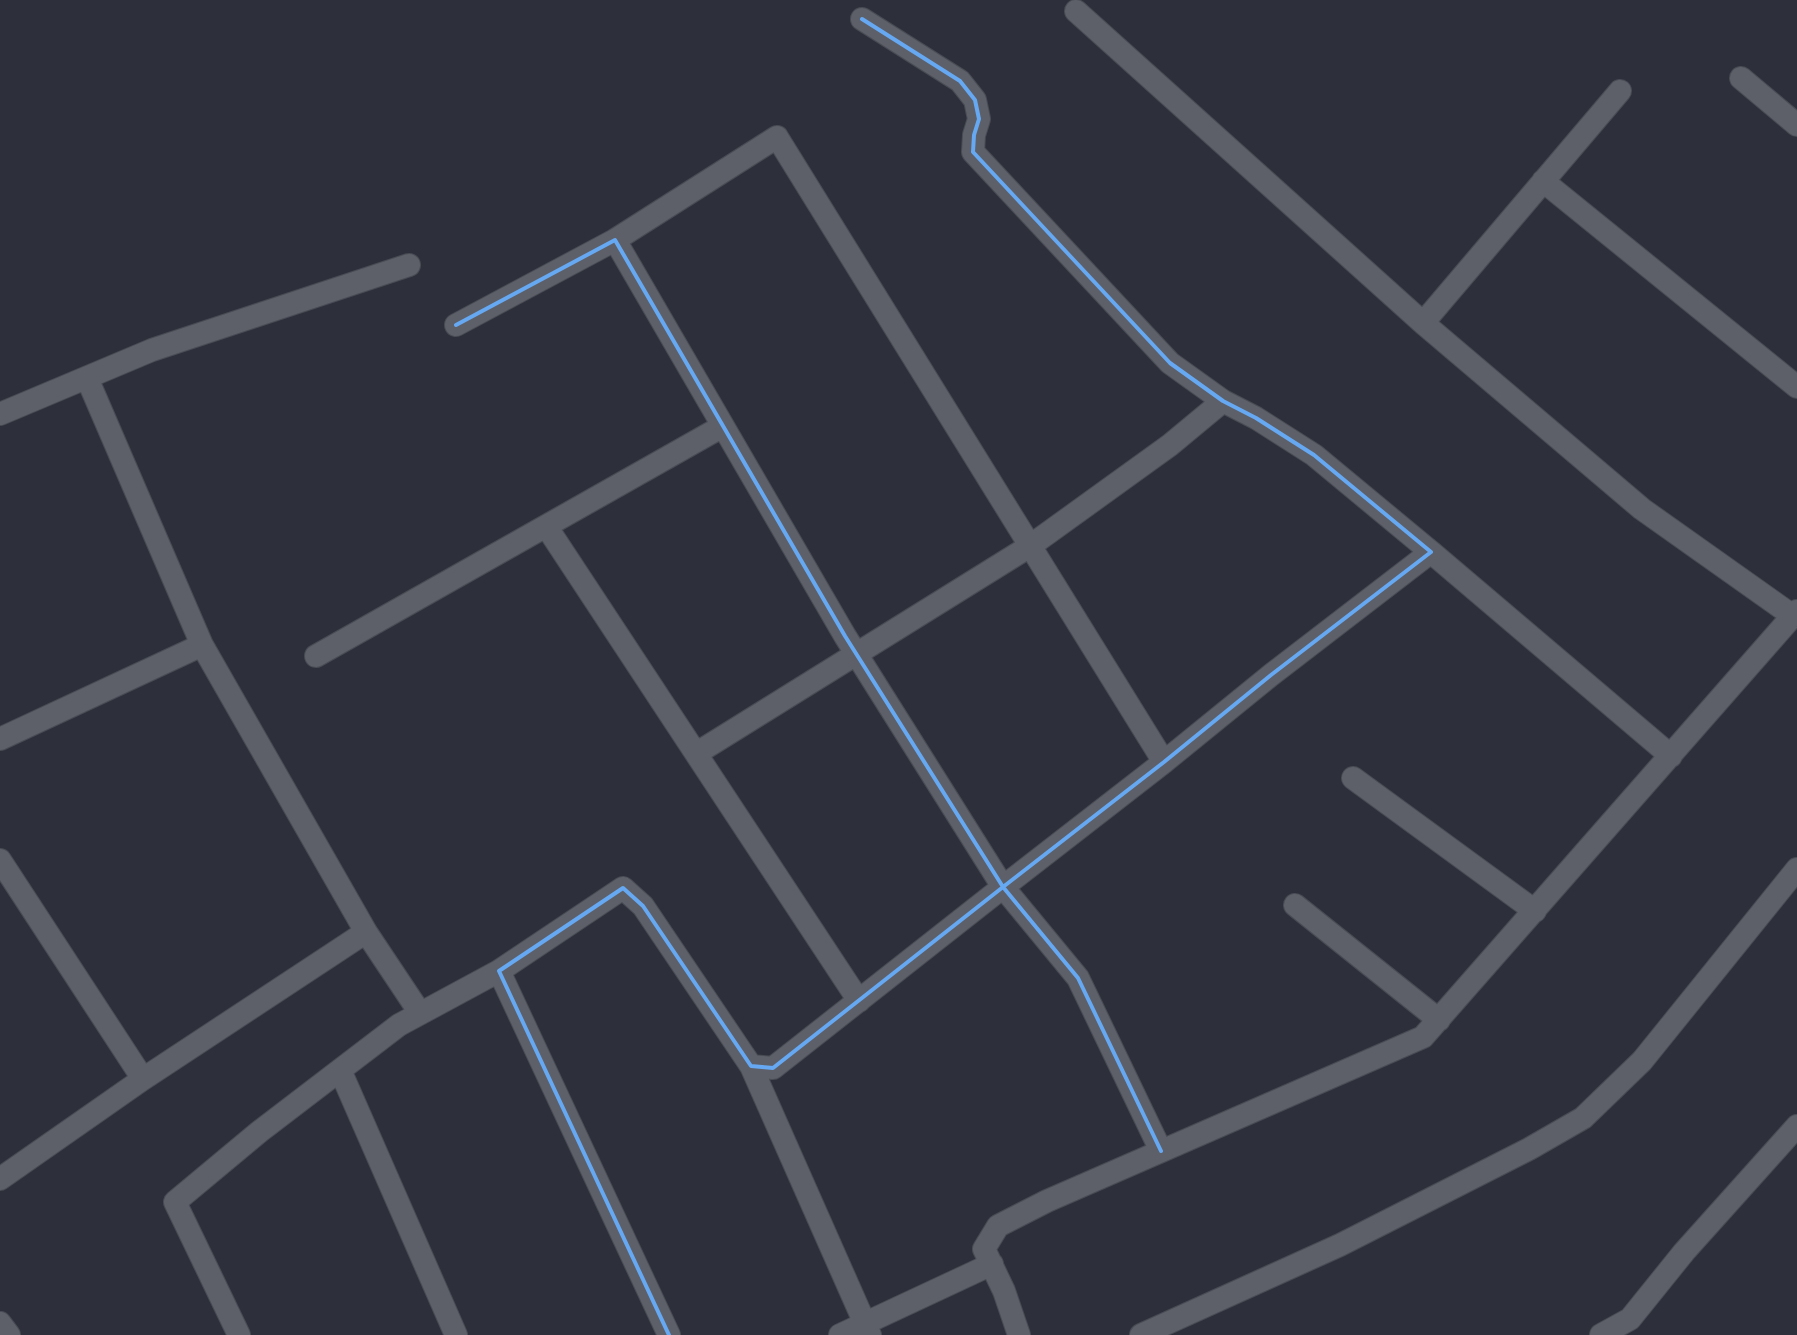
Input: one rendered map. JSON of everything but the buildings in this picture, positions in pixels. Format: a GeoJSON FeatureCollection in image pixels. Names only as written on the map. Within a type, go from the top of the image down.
{"type":"FeatureCollection","features":[{"type":"Feature","properties":{"kind":"street"},"geometry":{"type":"LineString","coordinates":[[1019,1335],[1004,1291],[984,1248],[998,1226],[1047,1201],[1424,1037],[1795,613],[1642,509],[1423,323],[1076,11]]}},
{"type":"Feature","properties":{"kind":"street"},"geometry":{"type":"LineString","coordinates":[[862,18],[960,81],[975,100],[979,120],[974,135],[973,152],[1170,364],[1223,401],[1256,418],[1314,455],[1431,552],[1671,756]]}},
{"type":"Feature","properties":{"kind":"street"},"geometry":{"type":"LineString","coordinates":[[1741,78],[1797,125]]}},
{"type":"Feature","properties":{"kind":"street"},"geometry":{"type":"LineString","coordinates":[[1423,323],[1620,91]]}},
{"type":"Feature","properties":{"kind":"street"},"geometry":{"type":"LineString","coordinates":[[456,325],[615,240],[777,137],[1164,762]]}},
{"type":"Feature","properties":{"kind":"street"},"geometry":{"type":"LineString","coordinates":[[1543,181],[1797,387]]}},
{"type":"Feature","properties":{"kind":"street"},"geometry":{"type":"LineString","coordinates":[[615,240],[856,654],[1003,887],[1078,978],[1161,1151]]}},
{"type":"Feature","properties":{"kind":"street"},"geometry":{"type":"LineString","coordinates":[[0,414],[152,350],[409,265]]}},
{"type":"Feature","properties":{"kind":"street"},"geometry":{"type":"LineString","coordinates":[[87,378],[202,645],[366,932],[420,1013]]}},
{"type":"Feature","properties":{"kind":"street"},"geometry":{"type":"LineString","coordinates":[[697,753],[1030,546],[1170,445],[1223,401]]}},
{"type":"Feature","properties":{"kind":"street"},"geometry":{"type":"LineString","coordinates":[[316,656],[723,426]]}},
{"type":"Feature","properties":{"kind":"street"},"geometry":{"type":"LineString","coordinates":[[546,526],[859,1001]]}},
{"type":"Feature","properties":{"kind":"street"},"geometry":{"type":"LineString","coordinates":[[751,1066],[772,1068],[1431,552]]}},
{"type":"Feature","properties":{"kind":"street"},"geometry":{"type":"LineString","coordinates":[[0,739],[202,645]]}},
{"type":"Feature","properties":{"kind":"street"},"geometry":{"type":"LineString","coordinates":[[1353,778],[1535,910]]}},
{"type":"Feature","properties":{"kind":"street"},"geometry":{"type":"LineString","coordinates":[[0,860],[143,1079]]}},
{"type":"Feature","properties":{"kind":"street"},"geometry":{"type":"LineString","coordinates":[[1140,1335],[1340,1245],[1529,1149],[1583,1118],[1642,1061],[1797,869]]}},
{"type":"Feature","properties":{"kind":"street"},"geometry":{"type":"LineString","coordinates":[[239,1335],[175,1202],[259,1132],[399,1025],[500,971],[623,888],[643,906],[751,1066],[867,1329]]}},
{"type":"Feature","properties":{"kind":"street"},"geometry":{"type":"LineString","coordinates":[[1295,905],[1439,1020]]}},
{"type":"Feature","properties":{"kind":"street"},"geometry":{"type":"LineString","coordinates":[[0,1179],[143,1079],[366,932]]}},
{"type":"Feature","properties":{"kind":"street"},"geometry":{"type":"LineString","coordinates":[[500,971],[669,1335]]}},
{"type":"Feature","properties":{"kind":"street"},"geometry":{"type":"LineString","coordinates":[[340,1070],[456,1335]]}},
{"type":"Feature","properties":{"kind":"street"},"geometry":{"type":"LineString","coordinates":[[1601,1335],[1630,1319],[1684,1252],[1797,1126]]}},
{"type":"Feature","properties":{"kind":"street"},"geometry":{"type":"LineString","coordinates":[[840,1335],[867,1329],[992,1264]]}},
{"type":"Feature","properties":{"kind":"street"},"geometry":{"type":"LineString","coordinates":[[0,1324],[9,1335]]}},
{"type":"Feature","properties":{"kind":"cycle path"},"geometry":{"type":"LineString","coordinates":[[862,19],[960,81],[975,100],[979,119],[974,135],[973,152],[1170,363],[1223,401],[1256,418],[1314,455],[1431,552],[1271,675],[1164,762],[1003,887],[1078,978],[1161,1151]]}},
{"type":"Feature","properties":{"kind":"cycle path"},"geometry":{"type":"LineString","coordinates":[[456,325],[615,240],[845,636],[1003,887],[773,1068],[751,1066],[643,906],[623,888],[499,971],[669,1335]]}}]}
